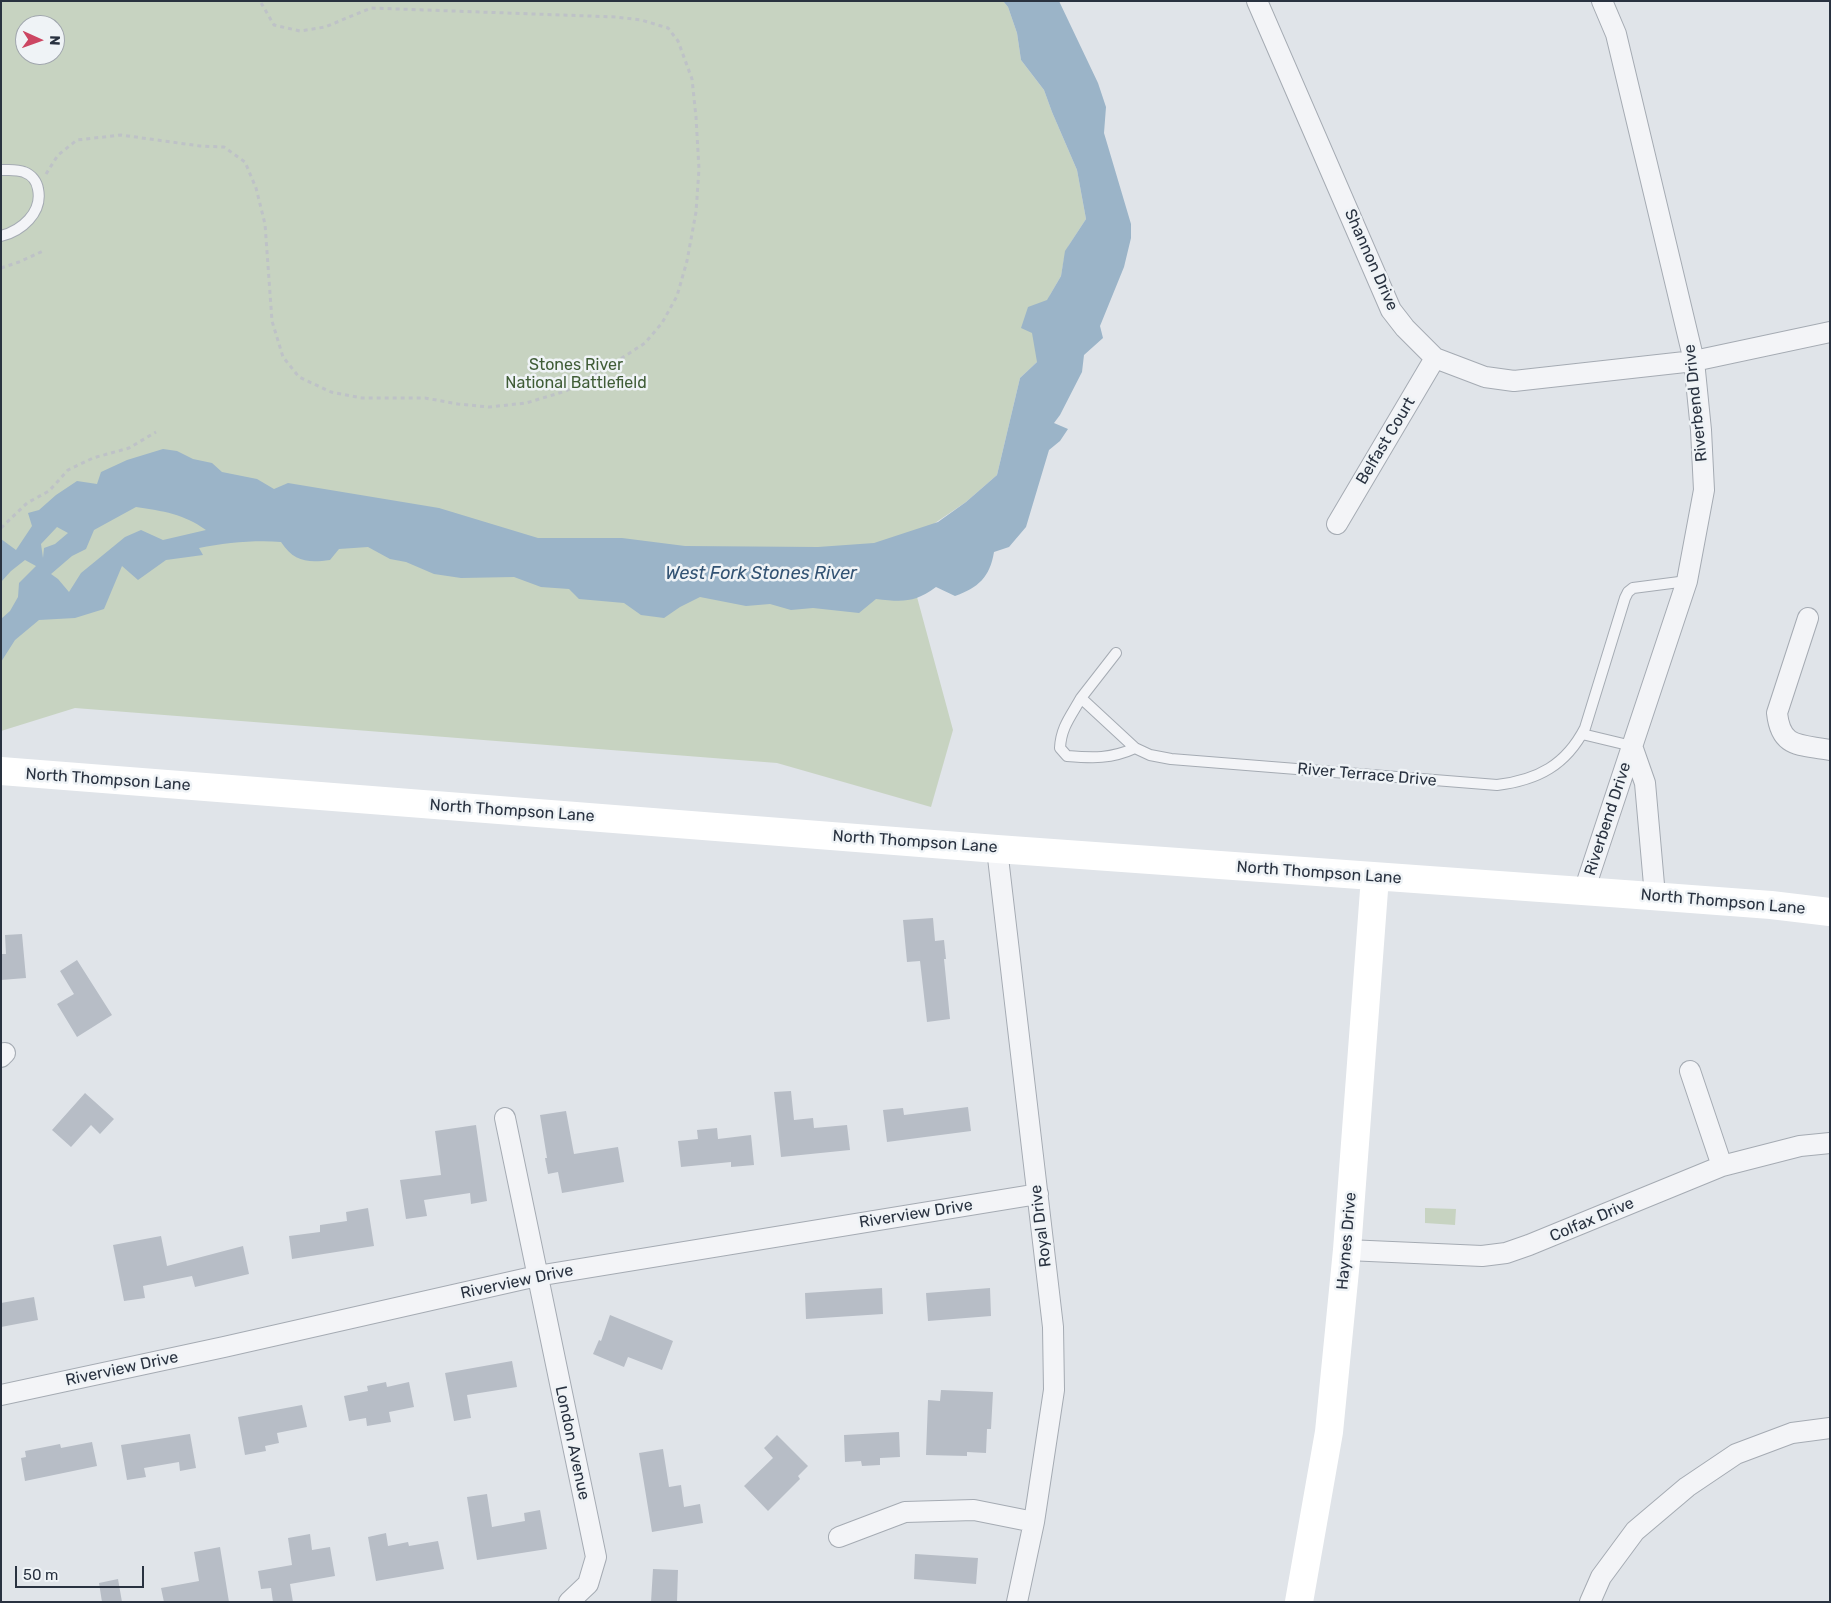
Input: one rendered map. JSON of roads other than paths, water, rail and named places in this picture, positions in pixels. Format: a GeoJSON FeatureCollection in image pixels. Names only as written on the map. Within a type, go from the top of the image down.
{"type":"FeatureCollection","features":[{"type":"Feature","properties":{"kind":"main road","name":"North Thompson Lane"},"geometry":{"type":"LineString","coordinates":[[1,771],[997,849],[1655,896],[1830,912]]}},
{"type":"Feature","properties":{"kind":"main road","name":"Haynes Drive"},"geometry":{"type":"LineString","coordinates":[[1299,1602],[1329,1432],[1347,1250],[1375,877]]}},
{"type":"Feature","properties":{"kind":"street","name":"Shannon Drive"},"geometry":{"type":"LineString","coordinates":[[1257,1],[1391,310],[1405,328],[1435,358],[1485,377],[1514,381],[1694,362],[1830,332]]}},
{"type":"Feature","properties":{"kind":"street","name":"Riverbend Drive"},"geometry":{"type":"LineString","coordinates":[[1584,891],[1687,580],[1704,490],[1701,430],[1694,362],[1616,34],[1602,1]]}},
{"type":"Feature","properties":{"kind":"street","name":"Belfast Court"},"geometry":{"type":"LineString","coordinates":[[1337,524],[1435,358]]}},
{"type":"Feature","properties":{"kind":"street"},"geometry":{"type":"LineString","coordinates":[[1808,618],[1777,713],[1779,728],[1786,740],[1830,750]]}},
{"type":"Feature","properties":{"kind":"street","name":"Riverbend Drive"},"geometry":{"type":"LineString","coordinates":[[1632,746],[1645,783],[1655,896]]}},
{"type":"Feature","properties":{"kind":"street","name":"Royal Drive"},"geometry":{"type":"LineString","coordinates":[[997,849],[1053,1327],[1054,1390],[1034,1522],[1016,1602]]}},
{"type":"Feature","properties":{"kind":"street"},"geometry":{"type":"LineString","coordinates":[[1690,1071],[1722,1166]]}},
{"type":"Feature","properties":{"kind":"street","name":"London Avenue"},"geometry":{"type":"LineString","coordinates":[[505,1118],[536,1276],[596,1557],[588,1584],[569,1602]]}},
{"type":"Feature","properties":{"kind":"street","name":"Colfax Drive"},"geometry":{"type":"LineString","coordinates":[[1347,1250],[1482,1256],[1506,1252],[1530,1246],[1722,1166],[1800,1146],[1830,1143]]}},
{"type":"Feature","properties":{"kind":"street","name":"Riverview Drive"},"geometry":{"type":"LineString","coordinates":[[1,1395],[224,1347],[536,1276],[1038,1194]]}},
{"type":"Feature","properties":{"kind":"street"},"geometry":{"type":"LineString","coordinates":[[1590,1602],[1601,1577],[1635,1531],[1687,1487],[1736,1454],[1792,1433],[1830,1428]]}},
{"type":"Feature","properties":{"kind":"street"},"geometry":{"type":"LineString","coordinates":[[839,1537],[905,1512],[974,1510],[1034,1522]]}},
{"type":"Feature","properties":{"kind":"lane"},"geometry":{"type":"LineString","coordinates":[[1,170],[25,172],[34,179],[40,197],[33,215],[11,233],[1,236]]}},
{"type":"Feature","properties":{"kind":"lane","name":"River Terrace Drive"},"geometry":{"type":"LineString","coordinates":[[1082,698],[1135,748],[1150,755],[1171,759],[1497,785],[1528,780],[1563,759],[1575,746],[1582,734],[1628,592],[1639,587],[1687,580]]}},
{"type":"Feature","properties":{"kind":"lane"},"geometry":{"type":"LineString","coordinates":[[1116,653],[1082,698],[1061,735],[1060,748],[1067,756],[1095,758],[1119,755],[1135,748]]}},
{"type":"Feature","properties":{"kind":"lane"},"geometry":{"type":"LineString","coordinates":[[1582,734],[1632,746]]}},
{"type":"Feature","properties":{"kind":"water","name":"West Fork Stones River"},"geometry":{"type":"Polygon","coordinates":[[[1003,1],[1059,1],[1098,83],[1106,107],[1104,133],[1131,224],[1131,238],[1124,267],[1100,326],[1103,338],[1084,355],[1082,372],[1054,423],[1068,429],[1060,441],[1049,450],[1026,527],[1009,547],[994,552],[986,575],[970,589],[955,596],[936,587],[914,599],[894,601],[876,599],[859,613],[813,608],[791,610],[770,604],[746,606],[700,597],[664,618],[641,615],[624,603],[579,599],[569,589],[541,587],[514,577],[461,578],[434,574],[406,562],[390,559],[368,547],[339,549],[330,560],[308,561],[291,554],[281,542],[240,542],[199,548],[203,555],[166,560],[138,580],[122,566],[104,609],[75,618],[39,620],[15,640],[1,662],[1,619],[10,611],[18,597],[19,583],[36,566],[25,560],[1,582],[1,539],[16,550],[32,526],[28,513],[39,510],[56,495],[77,481],[97,484],[101,472],[127,460],[163,449],[177,451],[193,459],[212,463],[222,472],[257,479],[274,489],[288,483],[439,508],[538,538],[622,538],[685,546],[818,547],[874,543],[938,522],[966,502],[997,475],[1020,378],[1037,362],[1032,333],[1021,328],[1028,307],[1047,300],[1061,276],[1065,251],[1086,219],[1077,170],[1044,90],[1021,60],[1017,33],[1008,7],[1003,1]],[[136,507],[94,530],[86,549],[72,556],[51,574],[69,592],[81,573],[125,537],[141,530],[163,540],[206,530],[181,517],[136,507]],[[57,527],[41,544],[43,558],[44,548],[55,544],[68,533],[57,527]]]}},
{"type":"Feature","properties":{"kind":"park label","name":"Stones River National Battlefield"},"geometry":{"type":"Point","coordinates":[576,374]}}]}
